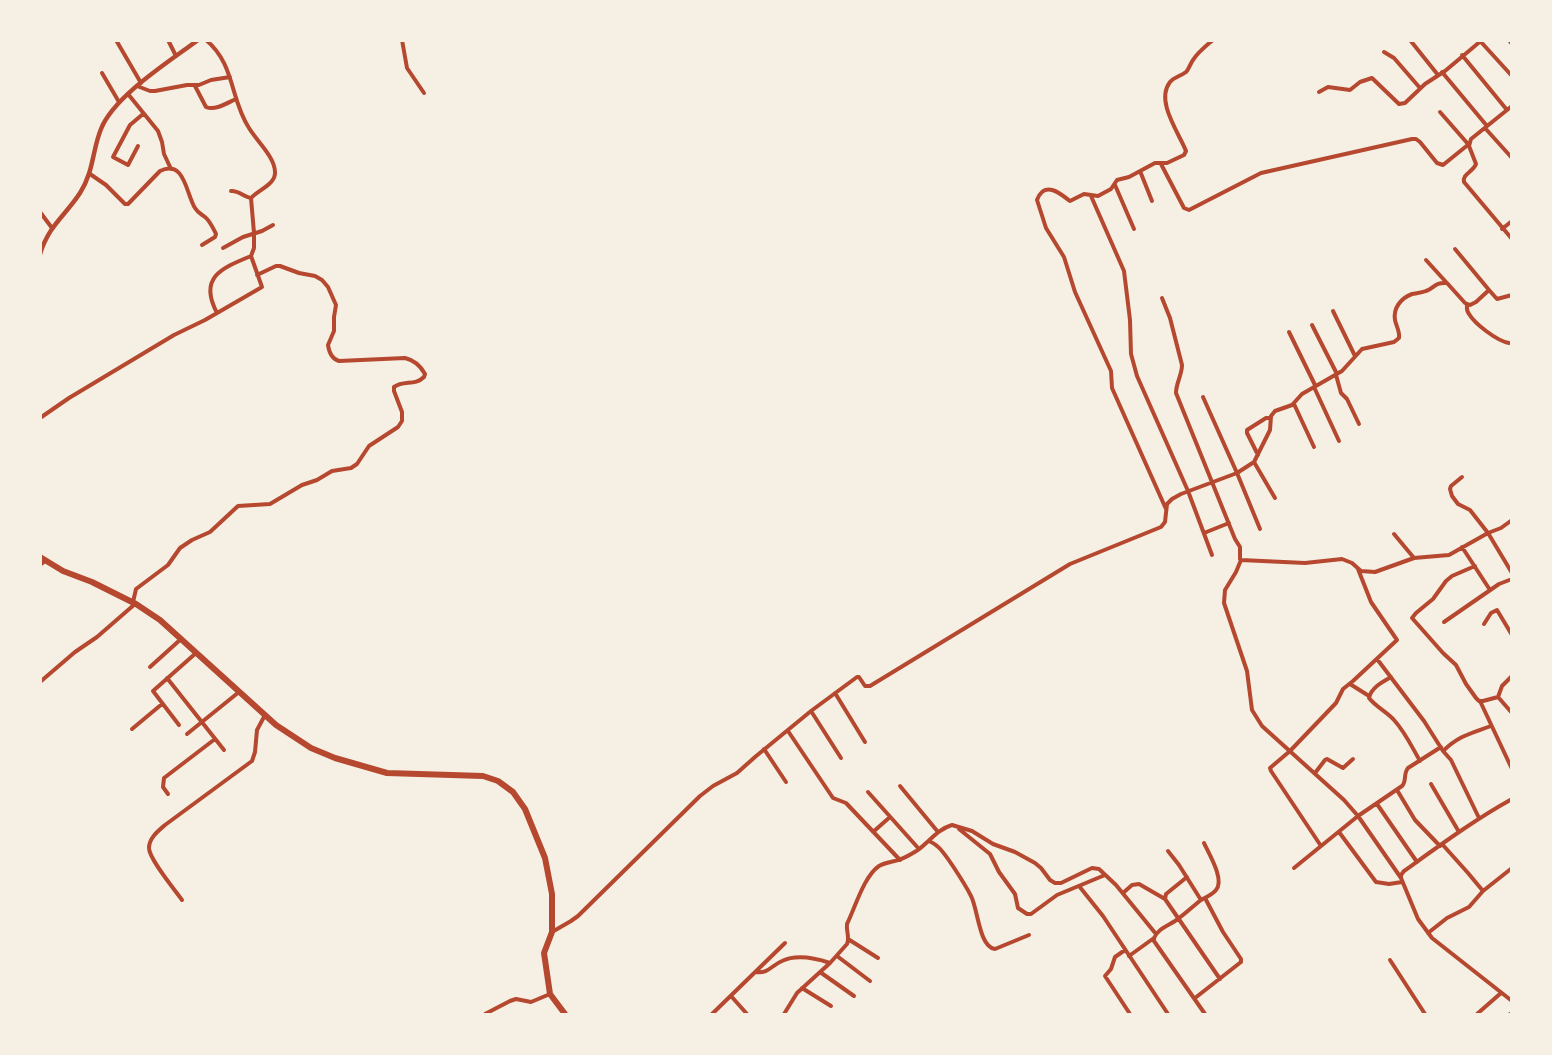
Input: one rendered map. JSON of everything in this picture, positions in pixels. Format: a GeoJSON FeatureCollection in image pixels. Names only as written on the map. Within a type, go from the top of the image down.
{"type":"FeatureCollection","features":[{"type":"Feature","properties":{"kind":"highway"},"geometry":{"type":"LineString","coordinates":[[42,561],[134,603],[160,620],[265,715],[311,748],[335,758],[387,773],[483,776],[498,781],[513,792],[525,808],[545,858],[552,894],[552,932],[544,953],[550,994],[565,1014]]}},
{"type":"Feature","properties":{"kind":"street"},"geometry":{"type":"LineString","coordinates":[[116,40],[139,85],[150,91],[195,86],[211,80],[230,77]]}},
{"type":"Feature","properties":{"kind":"street"},"geometry":{"type":"LineString","coordinates":[[168,40],[176,56]]}},
{"type":"Feature","properties":{"kind":"street"},"geometry":{"type":"LineString","coordinates":[[40,254],[52,228],[79,194],[90,174],[100,131],[106,119],[128,94],[198,40]]}},
{"type":"Feature","properties":{"kind":"street"},"geometry":{"type":"LineString","coordinates":[[206,40],[220,55],[230,77],[244,121],[274,167],[275,173],[272,181],[251,198]]}},
{"type":"Feature","properties":{"kind":"street"},"geometry":{"type":"LineString","coordinates":[[402,40],[406,68],[424,93]]}},
{"type":"Feature","properties":{"kind":"street"},"geometry":{"type":"LineString","coordinates":[[1166,511],[1112,388],[1112,371],[1075,292],[1064,257],[1046,228],[1037,200],[1044,190],[1060,193],[1070,201],[1084,194],[1098,196],[1111,189],[1117,180],[1130,177],[1155,163],[1167,163],[1184,155],[1186,151],[1165,101],[1166,90],[1170,82],[1186,71],[1197,55],[1213,40]]}},
{"type":"Feature","properties":{"kind":"street"},"geometry":{"type":"LineString","coordinates":[[1410,40],[1512,158]]}},
{"type":"Feature","properties":{"kind":"street"},"geometry":{"type":"LineString","coordinates":[[1509,40],[1512,44]]}},
{"type":"Feature","properties":{"kind":"street"},"geometry":{"type":"LineString","coordinates":[[1319,92],[1329,87],[1350,90],[1360,82],[1372,78],[1402,104],[1481,41],[1512,76]]}},
{"type":"Feature","properties":{"kind":"street"},"geometry":{"type":"LineString","coordinates":[[1384,52],[1394,58],[1420,88]]}},
{"type":"Feature","properties":{"kind":"street"},"geometry":{"type":"LineString","coordinates":[[1462,56],[1507,110]]}},
{"type":"Feature","properties":{"kind":"street"},"geometry":{"type":"LineString","coordinates":[[102,73],[119,102]]}},
{"type":"Feature","properties":{"kind":"street"},"geometry":{"type":"LineString","coordinates":[[195,86],[209,108],[215,108],[236,99]]}},
{"type":"Feature","properties":{"kind":"street"},"geometry":{"type":"LineString","coordinates":[[128,94],[160,136],[164,154],[171,169]]}},
{"type":"Feature","properties":{"kind":"street"},"geometry":{"type":"LineString","coordinates":[[1161,163],[1184,208],[1189,210],[1261,173],[1412,139],[1416,139],[1437,163],[1443,165],[1512,106]]}},
{"type":"Feature","properties":{"kind":"street"},"geometry":{"type":"LineString","coordinates":[[1440,112],[1468,144],[1476,164],[1464,177],[1464,183],[1512,239]]}},
{"type":"Feature","properties":{"kind":"street"},"geometry":{"type":"LineString","coordinates":[[138,146],[128,165],[113,157],[128,127],[143,114]]}},
{"type":"Feature","properties":{"kind":"street"},"geometry":{"type":"LineString","coordinates":[[90,174],[106,185],[125,204],[128,204],[160,171],[171,169],[182,175],[193,205],[199,214],[207,218],[216,234],[202,245]]}},
{"type":"Feature","properties":{"kind":"street"},"geometry":{"type":"LineString","coordinates":[[1140,171],[1152,201]]}},
{"type":"Feature","properties":{"kind":"street"},"geometry":{"type":"LineString","coordinates":[[1115,184],[1134,229]]}},
{"type":"Feature","properties":{"kind":"street"},"geometry":{"type":"LineString","coordinates":[[231,190],[236,190],[243,196],[251,198]]}},
{"type":"Feature","properties":{"kind":"street"},"geometry":{"type":"LineString","coordinates":[[1091,195],[1124,271],[1130,320],[1131,354],[1137,376],[1188,491],[1212,555]]}},
{"type":"Feature","properties":{"kind":"street"},"geometry":{"type":"LineString","coordinates":[[40,418],[174,335],[262,288],[251,256],[254,248],[254,233],[251,198]]}},
{"type":"Feature","properties":{"kind":"street"},"geometry":{"type":"LineString","coordinates":[[40,212],[52,228]]}},
{"type":"Feature","properties":{"kind":"street"},"geometry":{"type":"LineString","coordinates":[[1502,229],[1512,221]]}},
{"type":"Feature","properties":{"kind":"street"},"geometry":{"type":"LineString","coordinates":[[223,248],[273,225]]}},
{"type":"Feature","properties":{"kind":"street"},"geometry":{"type":"LineString","coordinates":[[1455,249],[1497,299],[1512,295]]}},
{"type":"Feature","properties":{"kind":"street"},"geometry":{"type":"LineString","coordinates":[[217,313],[210,295],[216,274],[251,256]]}},
{"type":"Feature","properties":{"kind":"street"},"geometry":{"type":"LineString","coordinates":[[1426,261],[1467,304],[1469,315],[1488,333],[1509,343]]}},
{"type":"Feature","properties":{"kind":"street"},"geometry":{"type":"LineString","coordinates":[[40,682],[75,652],[97,637],[134,603],[136,589],[168,565],[180,548],[210,532],[238,506],[270,504],[302,485],[335,470],[345,470],[354,466],[369,446],[398,427],[402,421],[402,412],[394,387],[400,384],[415,383],[424,378],[423,370],[410,359],[335,360],[328,345],[334,331],[336,305],[328,287],[322,280],[280,266],[257,275]]}},
{"type":"Feature","properties":{"kind":"street"},"geometry":{"type":"LineString","coordinates":[[552,932],[578,916],[700,796],[737,773],[764,749],[857,677],[865,686],[870,686],[1070,564],[1161,527],[1165,522],[1167,504],[1172,499],[1237,473],[1254,462],[1270,430],[1272,413],[1278,408],[1294,404],[1298,397],[1345,369],[1365,347],[1394,342],[1399,338],[1400,333],[1395,317],[1401,301],[1409,295],[1426,291],[1438,283],[1447,283]]}},
{"type":"Feature","properties":{"kind":"street"},"geometry":{"type":"LineString","coordinates":[[1467,304],[1476,302],[1489,290]]}},
{"type":"Feature","properties":{"kind":"street"},"geometry":{"type":"LineString","coordinates":[[1162,298],[1170,318],[1182,365],[1176,393],[1211,482],[1240,547],[1241,561],[1225,590],[1224,603],[1247,671],[1251,707],[1262,726],[1344,800],[1358,816],[1401,880],[1418,919],[1428,933],[1512,1001]]}},
{"type":"Feature","properties":{"kind":"street"},"geometry":{"type":"LineString","coordinates":[[1333,311],[1355,356]]}},
{"type":"Feature","properties":{"kind":"street"},"geometry":{"type":"LineString","coordinates":[[1312,325],[1336,374],[1341,393],[1347,399],[1359,424]]}},
{"type":"Feature","properties":{"kind":"street"},"geometry":{"type":"LineString","coordinates":[[1289,332],[1339,441]]}},
{"type":"Feature","properties":{"kind":"street"},"geometry":{"type":"LineString","coordinates":[[1203,397],[1260,530]]}},
{"type":"Feature","properties":{"kind":"street"},"geometry":{"type":"LineString","coordinates":[[1294,404],[1314,447]]}},
{"type":"Feature","properties":{"kind":"street"},"geometry":{"type":"LineString","coordinates":[[1258,456],[1247,430],[1266,418],[1271,418]]}},
{"type":"Feature","properties":{"kind":"street"},"geometry":{"type":"LineString","coordinates":[[1254,462],[1275,498]]}},
{"type":"Feature","properties":{"kind":"street"},"geometry":{"type":"LineString","coordinates":[[1462,477],[1451,486],[1452,496],[1458,504],[1470,510],[1488,533],[1512,573]]}},
{"type":"Feature","properties":{"kind":"street"},"geometry":{"type":"LineString","coordinates":[[1241,561],[1305,563],[1342,559],[1365,572],[1375,572],[1414,558],[1431,555],[1446,556],[1512,520]]}},
{"type":"Feature","properties":{"kind":"street"},"geometry":{"type":"LineString","coordinates":[[1203,533],[1229,524]]}},
{"type":"Feature","properties":{"kind":"street"},"geometry":{"type":"LineString","coordinates":[[1394,534],[1414,558]]}},
{"type":"Feature","properties":{"kind":"street"},"geometry":{"type":"LineString","coordinates":[[1462,547],[1490,590]]}},
{"type":"Feature","properties":{"kind":"street"},"geometry":{"type":"LineString","coordinates":[[1475,566],[1452,576],[1433,599],[1412,618],[1456,665],[1466,684],[1479,701],[1512,770]]}},
{"type":"Feature","properties":{"kind":"street"},"geometry":{"type":"LineString","coordinates":[[1321,846],[1271,771],[1271,766],[1290,751],[1336,703],[1343,689],[1397,638],[1374,607],[1358,568]]}},
{"type":"Feature","properties":{"kind":"street"},"geometry":{"type":"LineString","coordinates":[[1444,622],[1505,580],[1512,579]]}},
{"type":"Feature","properties":{"kind":"street"},"geometry":{"type":"LineString","coordinates":[[1484,624],[1491,613],[1497,610],[1512,635]]}},
{"type":"Feature","properties":{"kind":"street"},"geometry":{"type":"LineString","coordinates":[[150,666],[181,638]]}},
{"type":"Feature","properties":{"kind":"street"},"geometry":{"type":"LineString","coordinates":[[179,725],[153,691],[197,652]]}},
{"type":"Feature","properties":{"kind":"street"},"geometry":{"type":"LineString","coordinates":[[1377,659],[1451,760],[1479,818]]}},
{"type":"Feature","properties":{"kind":"street"},"geometry":{"type":"LineString","coordinates":[[1498,697],[1502,686],[1512,676]]}},
{"type":"Feature","properties":{"kind":"street"},"geometry":{"type":"LineString","coordinates":[[1369,696],[1374,689],[1391,677]]}},
{"type":"Feature","properties":{"kind":"street"},"geometry":{"type":"LineString","coordinates":[[167,678],[224,750]]}},
{"type":"Feature","properties":{"kind":"street"},"geometry":{"type":"LineString","coordinates":[[1350,684],[1369,696],[1373,703],[1399,725],[1420,761]]}},
{"type":"Feature","properties":{"kind":"street"},"geometry":{"type":"LineString","coordinates":[[187,734],[239,692]]}},
{"type":"Feature","properties":{"kind":"street"},"geometry":{"type":"LineString","coordinates":[[835,693],[865,742]]}},
{"type":"Feature","properties":{"kind":"street"},"geometry":{"type":"LineString","coordinates":[[1479,701],[1498,697]]}},
{"type":"Feature","properties":{"kind":"street"},"geometry":{"type":"LineString","coordinates":[[1498,697],[1512,713]]}},
{"type":"Feature","properties":{"kind":"street"},"geometry":{"type":"LineString","coordinates":[[132,729],[162,704]]}},
{"type":"Feature","properties":{"kind":"street"},"geometry":{"type":"LineString","coordinates":[[812,711],[841,758]]}},
{"type":"Feature","properties":{"kind":"street"},"geometry":{"type":"LineString","coordinates":[[182,900],[149,852],[151,840],[165,825],[252,761],[257,730],[265,715]]}},
{"type":"Feature","properties":{"kind":"street"},"geometry":{"type":"LineString","coordinates":[[1294,868],[1358,816],[1405,783],[1406,770],[1465,735],[1491,726]]}},
{"type":"Feature","properties":{"kind":"street"},"geometry":{"type":"LineString","coordinates":[[788,731],[833,798],[846,803],[900,860]]}},
{"type":"Feature","properties":{"kind":"street"},"geometry":{"type":"LineString","coordinates":[[168,794],[163,787],[165,778],[215,739]]}},
{"type":"Feature","properties":{"kind":"street"},"geometry":{"type":"LineString","coordinates":[[764,749],[786,782]]}},
{"type":"Feature","properties":{"kind":"street"},"geometry":{"type":"LineString","coordinates":[[1315,773],[1327,759],[1343,768],[1353,759]]}},
{"type":"Feature","properties":{"kind":"street"},"geometry":{"type":"LineString","coordinates":[[1431,784],[1459,832]]}},
{"type":"Feature","properties":{"kind":"street"},"geometry":{"type":"LineString","coordinates":[[900,786],[938,832]]}},
{"type":"Feature","properties":{"kind":"street"},"geometry":{"type":"LineString","coordinates":[[1396,790],[1415,819],[1483,891]]}},
{"type":"Feature","properties":{"kind":"street"},"geometry":{"type":"LineString","coordinates":[[868,792],[919,849]]}},
{"type":"Feature","properties":{"kind":"street"},"geometry":{"type":"LineString","coordinates":[[1401,880],[1404,871],[1479,818],[1512,799]]}},
{"type":"Feature","properties":{"kind":"street"},"geometry":{"type":"LineString","coordinates":[[1377,804],[1417,862]]}},
{"type":"Feature","properties":{"kind":"street"},"geometry":{"type":"LineString","coordinates":[[873,832],[890,817]]}},
{"type":"Feature","properties":{"kind":"street"},"geometry":{"type":"LineString","coordinates":[[784,1014],[802,988],[847,944],[846,928],[868,878],[878,866],[900,860],[949,826],[972,831],[993,844],[1015,852],[1035,863],[1055,883],[1061,883],[1095,867],[1102,871],[1123,893],[1155,936],[1154,941],[1204,1013],[1198,1014]]}},
{"type":"Feature","properties":{"kind":"street"},"geometry":{"type":"LineString","coordinates":[[957,827],[990,854],[999,873],[1015,894],[1018,908],[1027,914],[1031,914],[1057,895],[1105,875]]}},
{"type":"Feature","properties":{"kind":"street"},"geometry":{"type":"LineString","coordinates":[[1339,832],[1376,882],[1389,884],[1401,880]]}},
{"type":"Feature","properties":{"kind":"street"},"geometry":{"type":"LineString","coordinates":[[929,841],[941,850],[972,897],[988,946],[995,949],[1029,935]]}},
{"type":"Feature","properties":{"kind":"street"},"geometry":{"type":"LineString","coordinates":[[1129,956],[1160,930],[1218,888],[1220,883],[1218,874],[1204,843]]}},
{"type":"Feature","properties":{"kind":"street"},"geometry":{"type":"LineString","coordinates":[[1168,851],[1203,899],[1241,959],[1239,965],[1195,998]]}},
{"type":"Feature","properties":{"kind":"street"},"geometry":{"type":"LineString","coordinates":[[1428,933],[1447,918],[1469,907],[1483,891],[1512,868]]}},
{"type":"Feature","properties":{"kind":"street"},"geometry":{"type":"LineString","coordinates":[[1165,899],[1166,894],[1187,878]]}},
{"type":"Feature","properties":{"kind":"street"},"geometry":{"type":"LineString","coordinates":[[1123,893],[1132,885],[1139,884],[1165,899],[1220,979]]}},
{"type":"Feature","properties":{"kind":"street"},"geometry":{"type":"LineString","coordinates":[[1079,886],[1103,916],[1168,1014]]}},
{"type":"Feature","properties":{"kind":"street"},"geometry":{"type":"LineString","coordinates":[[848,938],[878,958]]}},
{"type":"Feature","properties":{"kind":"street"},"geometry":{"type":"LineString","coordinates":[[712,1014],[785,943]]}},
{"type":"Feature","properties":{"kind":"street"},"geometry":{"type":"LineString","coordinates":[[1125,950],[1115,957],[1111,969],[1105,976],[1131,1014]]}},
{"type":"Feature","properties":{"kind":"street"},"geometry":{"type":"LineString","coordinates":[[837,956],[870,981]]}},
{"type":"Feature","properties":{"kind":"street"},"geometry":{"type":"LineString","coordinates":[[756,972],[765,972],[781,961],[795,957],[819,959],[830,963]]}},
{"type":"Feature","properties":{"kind":"street"},"geometry":{"type":"LineString","coordinates":[[1390,960],[1424,1014]]}},
{"type":"Feature","properties":{"kind":"street"},"geometry":{"type":"LineString","coordinates":[[820,972],[854,996]]}},
{"type":"Feature","properties":{"kind":"street"},"geometry":{"type":"LineString","coordinates":[[802,988],[831,1006]]}},
{"type":"Feature","properties":{"kind":"street"},"geometry":{"type":"LineString","coordinates":[[1477,1014],[1501,993]]}},
{"type":"Feature","properties":{"kind":"street"},"geometry":{"type":"LineString","coordinates":[[485,1014],[516,999],[531,1002],[550,994]]}},
{"type":"Feature","properties":{"kind":"street"},"geometry":{"type":"LineString","coordinates":[[731,996],[747,1014]]}}]}
